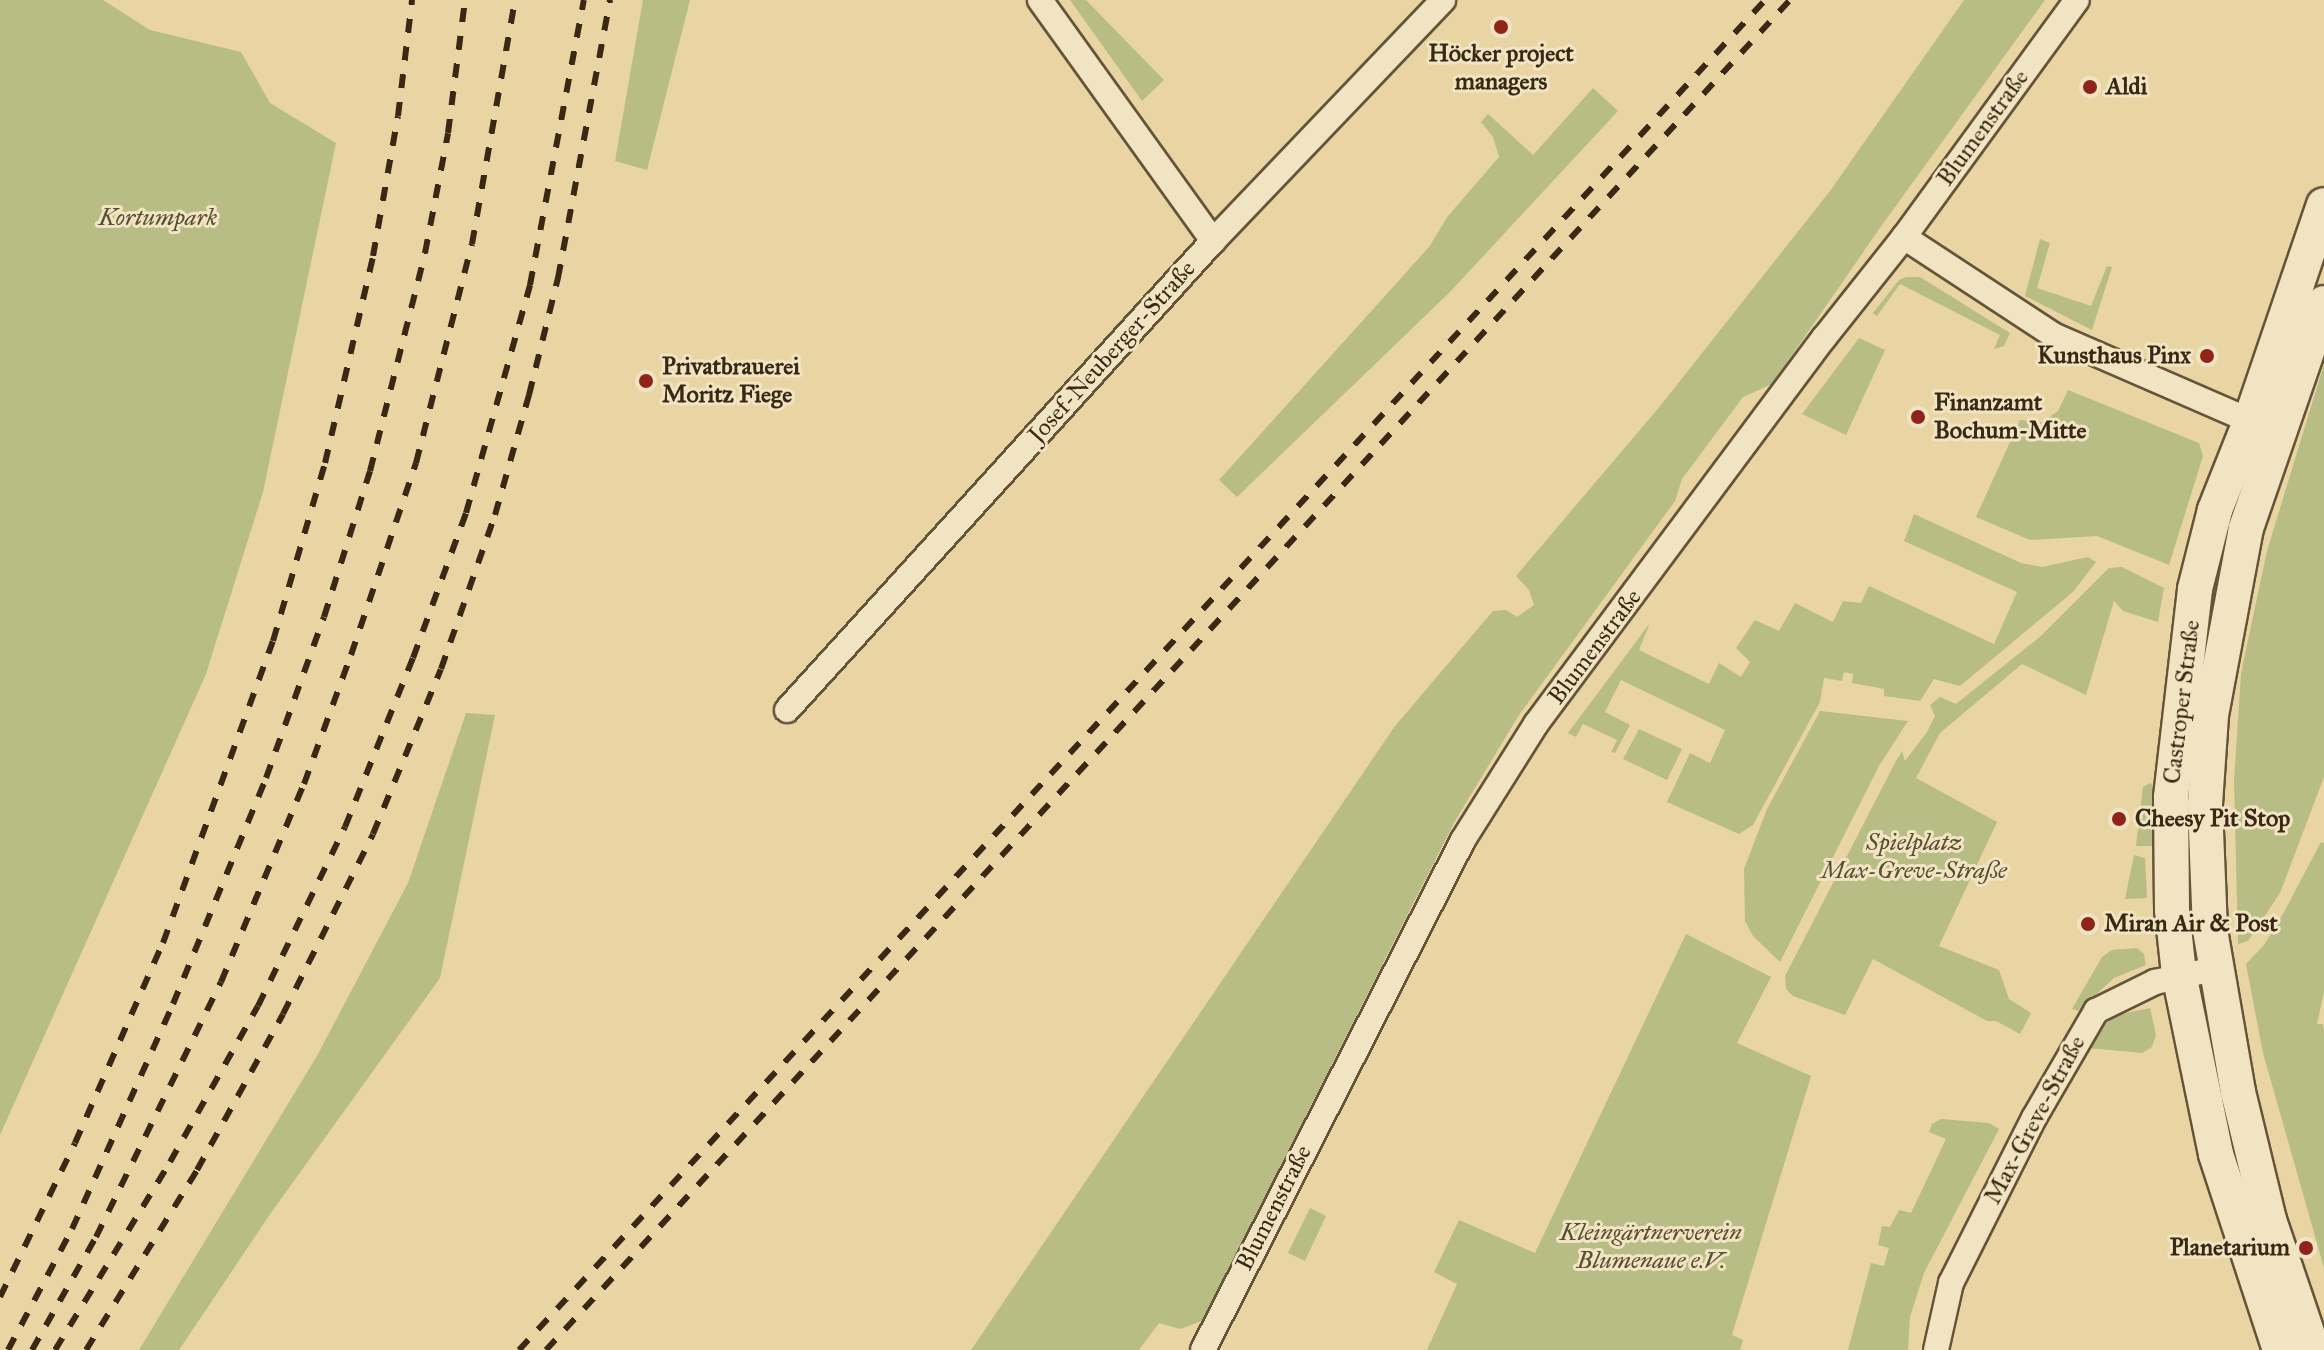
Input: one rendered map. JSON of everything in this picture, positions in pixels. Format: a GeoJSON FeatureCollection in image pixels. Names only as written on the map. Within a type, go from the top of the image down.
{"type":"FeatureCollection","features":[{"type":"Feature","properties":{"kind":"main road","name":"Castroper Straße"},"geometry":{"type":"LineString","coordinates":[[2313,1350],[2269,1220],[2214,969],[2205,804],[2211,715],[2265,428],[2324,205]]}},
{"type":"Feature","properties":{"kind":"main road","name":"Castroper Straße"},"geometry":{"type":"LineString","coordinates":[[2280,1350],[2216,1154],[2179,974],[2172,910],[2171,797],[2191,619],[2215,510],[2265,428],[2324,303]]}},
{"type":"Feature","properties":{"kind":"street"},"geometry":{"type":"LineString","coordinates":[[1040,0],[1213,241]]}},
{"type":"Feature","properties":{"kind":"street","name":"Josef-Neuberger-Straße"},"geometry":{"type":"LineString","coordinates":[[787,710],[1213,241],[1443,0]]}},
{"type":"Feature","properties":{"kind":"street","name":"Blumenstraße"},"geometry":{"type":"LineString","coordinates":[[1203,1350],[1481,811],[1536,724],[1824,338],[1904,237],[2077,0]]}},
{"type":"Feature","properties":{"kind":"street"},"geometry":{"type":"LineString","coordinates":[[1904,237],[2053,335],[2265,428]]}},
{"type":"Feature","properties":{"kind":"street","name":"Max-Greve-Straße"},"geometry":{"type":"LineString","coordinates":[[1936,1350],[1951,1283],[2083,1029],[2106,1003],[2179,974],[2214,969]]}},
{"type":"Feature","properties":{"kind":"green space","name":"Kortumpark"},"geometry":{"type":"Polygon","coordinates":[[[0,0],[103,0],[150,30],[241,52],[270,103],[336,143],[263,492],[206,674],[0,1135],[0,0]]]}},
{"type":"Feature","properties":{"kind":"green space"},"geometry":{"type":"Polygon","coordinates":[[[643,0],[690,0],[647,170],[615,161],[643,0]]]}},
{"type":"Feature","properties":{"kind":"green space"},"geometry":{"type":"Polygon","coordinates":[[[1070,0],[1086,0],[1164,80],[1142,101],[1070,0]]]}},
{"type":"Feature","properties":{"kind":"green space"},"geometry":{"type":"Polygon","coordinates":[[[1964,0],[2045,0],[1882,225],[1772,384],[1743,397],[1682,479],[1675,501],[1519,715],[1455,821],[1202,1321],[1180,1329],[1159,1323],[1139,1350],[971,1350],[1395,726],[1493,611],[1506,610],[1517,617],[1534,605],[1529,590],[1516,576],[1661,405],[1830,191],[1964,0]]]}},
{"type":"Feature","properties":{"kind":"green space"},"geometry":{"type":"Polygon","coordinates":[[[1593,88],[1618,111],[1450,292],[1237,497],[1219,480],[1429,247],[1448,216],[1499,157],[1493,137],[1481,122],[1488,114],[1533,155],[1593,88]]]}},
{"type":"Feature","properties":{"kind":"green space"},"geometry":{"type":"Polygon","coordinates":[[[2040,239],[2050,243],[2037,288],[2091,306],[2107,266],[2112,267],[2092,330],[2025,296],[2040,239]]]}},
{"type":"Feature","properties":{"kind":"green space"},"geometry":{"type":"Polygon","coordinates":[[[1920,277],[2010,333],[2004,346],[1994,349],[2000,335],[1900,284],[1877,316],[1873,313],[1899,280],[1920,277]]]}},
{"type":"Feature","properties":{"kind":"green space"},"geometry":{"type":"Polygon","coordinates":[[[1859,338],[1885,350],[1846,435],[1802,414],[1859,338]]]}},
{"type":"Feature","properties":{"kind":"green space"},"geometry":{"type":"Polygon","coordinates":[[[2324,364],[2324,777],[2280,893],[2248,941],[2238,944],[2234,781],[2241,673],[2267,551],[2324,364]]]}},
{"type":"Feature","properties":{"kind":"green space"},"geometry":{"type":"Polygon","coordinates":[[[2068,390],[2199,443],[2203,456],[2169,565],[2097,536],[2030,540],[1976,517],[2020,420],[2042,422],[2058,411],[2068,390]]]}},
{"type":"Feature","properties":{"kind":"green space"},"geometry":{"type":"Polygon","coordinates":[[[1914,514],[2021,563],[2042,567],[2088,557],[2096,562],[2073,592],[1960,686],[1934,679],[1920,701],[1884,696],[1884,689],[1852,683],[1853,674],[1844,672],[1842,681],[1824,678],[1820,702],[1753,825],[1739,834],[1667,802],[1690,753],[1710,763],[1725,730],[1621,680],[1605,712],[1630,725],[1615,753],[1611,752],[1617,740],[1583,724],[1576,737],[1568,733],[1650,623],[1639,650],[1709,684],[1719,663],[1741,677],[1750,662],[1736,648],[1755,620],[1779,631],[1795,603],[1833,622],[1843,601],[1861,603],[1869,586],[1994,644],[2017,592],[1904,541],[1914,514]]]}},
{"type":"Feature","properties":{"kind":"green space","name":"Spielplatz Max-Greve-Straße"},"geometry":{"type":"Polygon","coordinates":[[[2122,567],[2164,588],[2158,622],[2123,611],[2114,601],[2086,695],[2022,664],[1940,733],[1916,778],[1997,822],[1939,946],[1999,970],[2009,999],[2031,1013],[2020,1034],[1996,1021],[1987,1021],[1873,959],[1845,1015],[1793,996],[1786,989],[1785,976],[1896,761],[1902,751],[1905,761],[1927,732],[1935,716],[1930,705],[1940,697],[1956,704],[2041,636],[2109,568],[2122,567]]]}},
{"type":"Feature","properties":{"kind":"green space"},"geometry":{"type":"Polygon","coordinates":[[[1820,711],[1908,721],[1879,766],[1780,962],[1753,936],[1745,921],[1744,869],[1767,809],[1820,711]]]}},
{"type":"Feature","properties":{"kind":"green space"},"geometry":{"type":"Polygon","coordinates":[[[466,713],[495,715],[440,978],[273,1210],[179,1350],[139,1350],[317,1056],[408,883],[466,713]]]}},
{"type":"Feature","properties":{"kind":"green space"},"geometry":{"type":"Polygon","coordinates":[[[1639,729],[1682,749],[1667,780],[1623,759],[1639,729]]]}},
{"type":"Feature","properties":{"kind":"green space"},"geometry":{"type":"Polygon","coordinates":[[[2150,783],[2159,790],[2159,846],[2136,846],[2143,787],[2150,783]]]}},
{"type":"Feature","properties":{"kind":"green space"},"geometry":{"type":"Polygon","coordinates":[[[2321,842],[2324,843],[2324,992],[2317,1024],[2323,1024],[2324,1032],[2324,1268],[2263,1053],[2246,964],[2264,945],[2321,842]]]}},
{"type":"Feature","properties":{"kind":"green space"},"geometry":{"type":"Polygon","coordinates":[[[2134,855],[2145,858],[2147,898],[2125,899],[2134,855]]]}},
{"type":"Feature","properties":{"kind":"green space","name":"Kleingärtnerverein Blumenaue e.V."},"geometry":{"type":"Polygon","coordinates":[[[1686,934],[1771,977],[1737,1043],[1811,1076],[1732,1335],[1743,1340],[1740,1350],[1427,1350],[1457,1284],[1434,1272],[1459,1220],[1535,1253],[1686,934]]]}},
{"type":"Feature","properties":{"kind":"green space"},"geometry":{"type":"Polygon","coordinates":[[[2137,948],[2144,954],[2146,965],[2114,978],[2078,1011],[2072,1009],[2102,957],[2112,950],[2137,948]]]}},
{"type":"Feature","properties":{"kind":"green space"},"geometry":{"type":"Polygon","coordinates":[[[2150,1008],[2156,1035],[2152,1047],[2142,1053],[2088,1048],[2100,1028],[2117,1015],[2150,1008]]]}},
{"type":"Feature","properties":{"kind":"green space"},"geometry":{"type":"Polygon","coordinates":[[[1941,1119],[1989,1123],[1999,1129],[1924,1273],[1910,1317],[1908,1350],[1848,1350],[1871,1263],[1884,1266],[1889,1248],[1878,1245],[1882,1226],[1890,1227],[1899,1210],[1911,1213],[1946,1139],[1929,1132],[1932,1124],[1941,1119]]]}},
{"type":"Feature","properties":{"kind":"green space"},"geometry":{"type":"Polygon","coordinates":[[[1310,1208],[1326,1216],[1305,1261],[1288,1253],[1310,1208]]]}},
{"type":"Feature","properties":{"kind":"railway"},"geometry":{"type":"LineString","coordinates":[[0,1297],[75,1143],[163,943],[273,641],[325,463],[373,256],[398,116],[412,0]]}},
{"type":"Feature","properties":{"kind":"railway"},"geometry":{"type":"LineString","coordinates":[[8,1350],[72,1229],[173,1004],[266,778],[324,617],[370,471],[425,253],[448,133],[465,0]]}},
{"type":"Feature","properties":{"kind":"railway"},"geometry":{"type":"LineString","coordinates":[[32,1350],[96,1237],[221,982],[304,784],[351,655],[416,463],[472,244],[515,0]]}},
{"type":"Feature","properties":{"kind":"railway"},"geometry":{"type":"LineString","coordinates":[[55,1350],[170,1162],[258,1006],[345,827],[413,658],[466,513],[530,285],[584,0]]}},
{"type":"Feature","properties":{"kind":"railway"},"geometry":{"type":"LineString","coordinates":[[86,1350],[197,1170],[283,1014],[373,834],[441,669],[495,515],[529,395],[558,278],[610,0]]}},
{"type":"Feature","properties":{"kind":"railway"},"geometry":{"type":"LineString","coordinates":[[519,1350],[1765,0]]}},
{"type":"Feature","properties":{"kind":"railway"},"geometry":{"type":"LineString","coordinates":[[546,1350],[1790,0]]}},
{"type":"Feature","properties":{"kind":"place","name":"Höcker project managers"},"geometry":{"type":"Point","coordinates":[1501,27]}},
{"type":"Feature","properties":{"kind":"place","name":"Aldi"},"geometry":{"type":"Point","coordinates":[2090,87]}},
{"type":"Feature","properties":{"kind":"place","name":"Kunsthaus Pinx"},"geometry":{"type":"Point","coordinates":[2207,356]}},
{"type":"Feature","properties":{"kind":"place","name":"Privatbrauerei Moritz Fiege"},"geometry":{"type":"Point","coordinates":[646,381]}},
{"type":"Feature","properties":{"kind":"place","name":"Finanzamt Bochum-Mitte"},"geometry":{"type":"Point","coordinates":[1918,417]}},
{"type":"Feature","properties":{"kind":"place","name":"Cheesy Pit Stop"},"geometry":{"type":"Point","coordinates":[2119,819]}},
{"type":"Feature","properties":{"kind":"place","name":"Miran Air & Post"},"geometry":{"type":"Point","coordinates":[2088,924]}},
{"type":"Feature","properties":{"kind":"place","name":"Planetarium"},"geometry":{"type":"Point","coordinates":[2306,1248]}}]}
